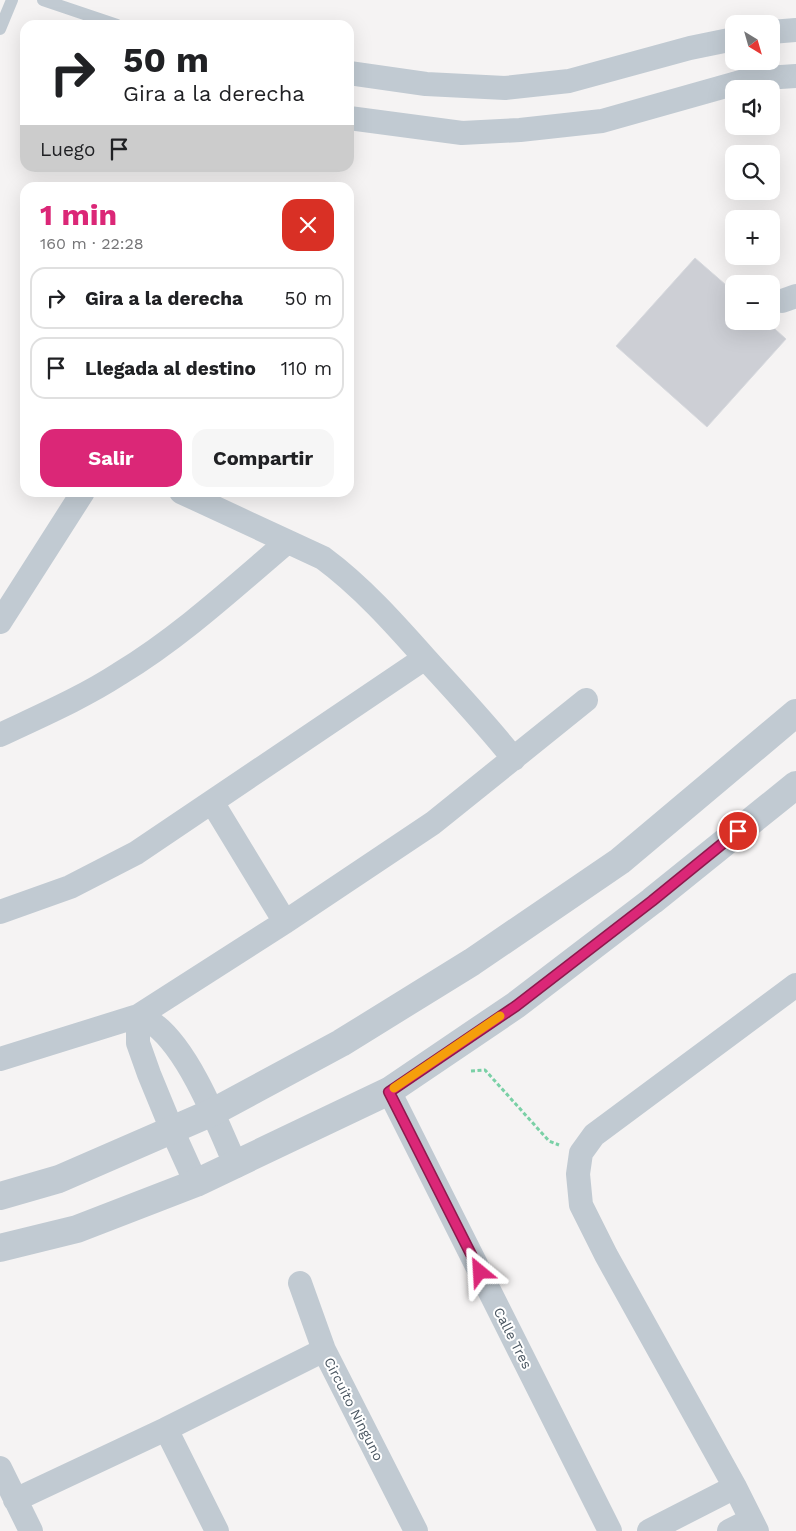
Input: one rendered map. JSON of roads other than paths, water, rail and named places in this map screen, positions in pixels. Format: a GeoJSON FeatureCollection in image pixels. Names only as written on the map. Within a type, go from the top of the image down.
{"type":"FeatureCollection","features":[{"type":"Feature","properties":{"kind":"street"},"geometry":{"type":"LineString","coordinates":[[780,31],[796,30]]}},
{"type":"Feature","properties":{"kind":"street"},"geometry":{"type":"LineString","coordinates":[[354,74],[426,84],[505,88],[569,81],[690,48],[725,41]]}},
{"type":"Feature","properties":{"kind":"street"},"geometry":{"type":"LineString","coordinates":[[354,119],[462,132],[520,130],[602,121],[751,78],[796,76]]}},
{"type":"Feature","properties":{"kind":"street"},"geometry":{"type":"LineString","coordinates":[[0,622],[80,497]]}},
{"type":"Feature","properties":{"kind":"street"},"geometry":{"type":"LineString","coordinates":[[192,497],[322,558],[342,572],[398,627],[514,759]]}},
{"type":"Feature","properties":{"kind":"street"},"geometry":{"type":"LineString","coordinates":[[0,735],[119,675],[179,634],[288,542]]}},
{"type":"Feature","properties":{"kind":"street"},"geometry":{"type":"LineString","coordinates":[[0,912],[70,887],[136,853],[425,658]]}},
{"type":"Feature","properties":{"kind":"street"},"geometry":{"type":"LineString","coordinates":[[0,1058],[138,1016],[285,922],[434,823],[586,700]]}},
{"type":"Feature","properties":{"kind":"street"},"geometry":{"type":"LineString","coordinates":[[0,1196],[59,1179],[213,1112],[341,1042],[472,962],[620,861],[796,713]]}},
{"type":"Feature","properties":{"kind":"street"},"geometry":{"type":"LineString","coordinates":[[0,1248],[77,1229],[196,1183],[236,1166],[389,1092],[516,1006],[652,901],[796,785]]}},
{"type":"Feature","properties":{"kind":"street"},"geometry":{"type":"LineString","coordinates":[[212,802],[285,922]]}},
{"type":"Feature","properties":{"kind":"street"},"geometry":{"type":"LineString","coordinates":[[729,1531],[754,1526],[735,1487],[581,1206],[578,1174],[581,1153],[594,1135],[796,985]]}},
{"type":"Feature","properties":{"kind":"street"},"geometry":{"type":"LineString","coordinates":[[138,1016],[155,1025],[176,1048],[213,1112],[236,1166]]}},
{"type":"Feature","properties":{"kind":"street"},"geometry":{"type":"LineString","coordinates":[[138,1016],[138,1043],[172,1130],[196,1183]]}},
{"type":"Feature","properties":{"kind":"street","name":"Calle Tres"},"geometry":{"type":"LineString","coordinates":[[389,1092],[610,1531]]}},
{"type":"Feature","properties":{"kind":"street","name":"Circuito Ninguno"},"geometry":{"type":"LineString","coordinates":[[300,1283],[324,1350],[416,1531]]}},
{"type":"Feature","properties":{"kind":"street"},"geometry":{"type":"LineString","coordinates":[[15,1500],[166,1429],[324,1350]]}},
{"type":"Feature","properties":{"kind":"street"},"geometry":{"type":"LineString","coordinates":[[166,1429],[217,1531]]}},
{"type":"Feature","properties":{"kind":"street"},"geometry":{"type":"LineString","coordinates":[[0,1468],[31,1531]]}},
{"type":"Feature","properties":{"kind":"street"},"geometry":{"type":"LineString","coordinates":[[649,1531],[735,1487]]}},
{"type":"Feature","properties":{"kind":"lane"},"geometry":{"type":"LineString","coordinates":[[0,29],[12,0]]}},
{"type":"Feature","properties":{"kind":"lane"},"geometry":{"type":"LineString","coordinates":[[43,0],[101,20]]}}]}
